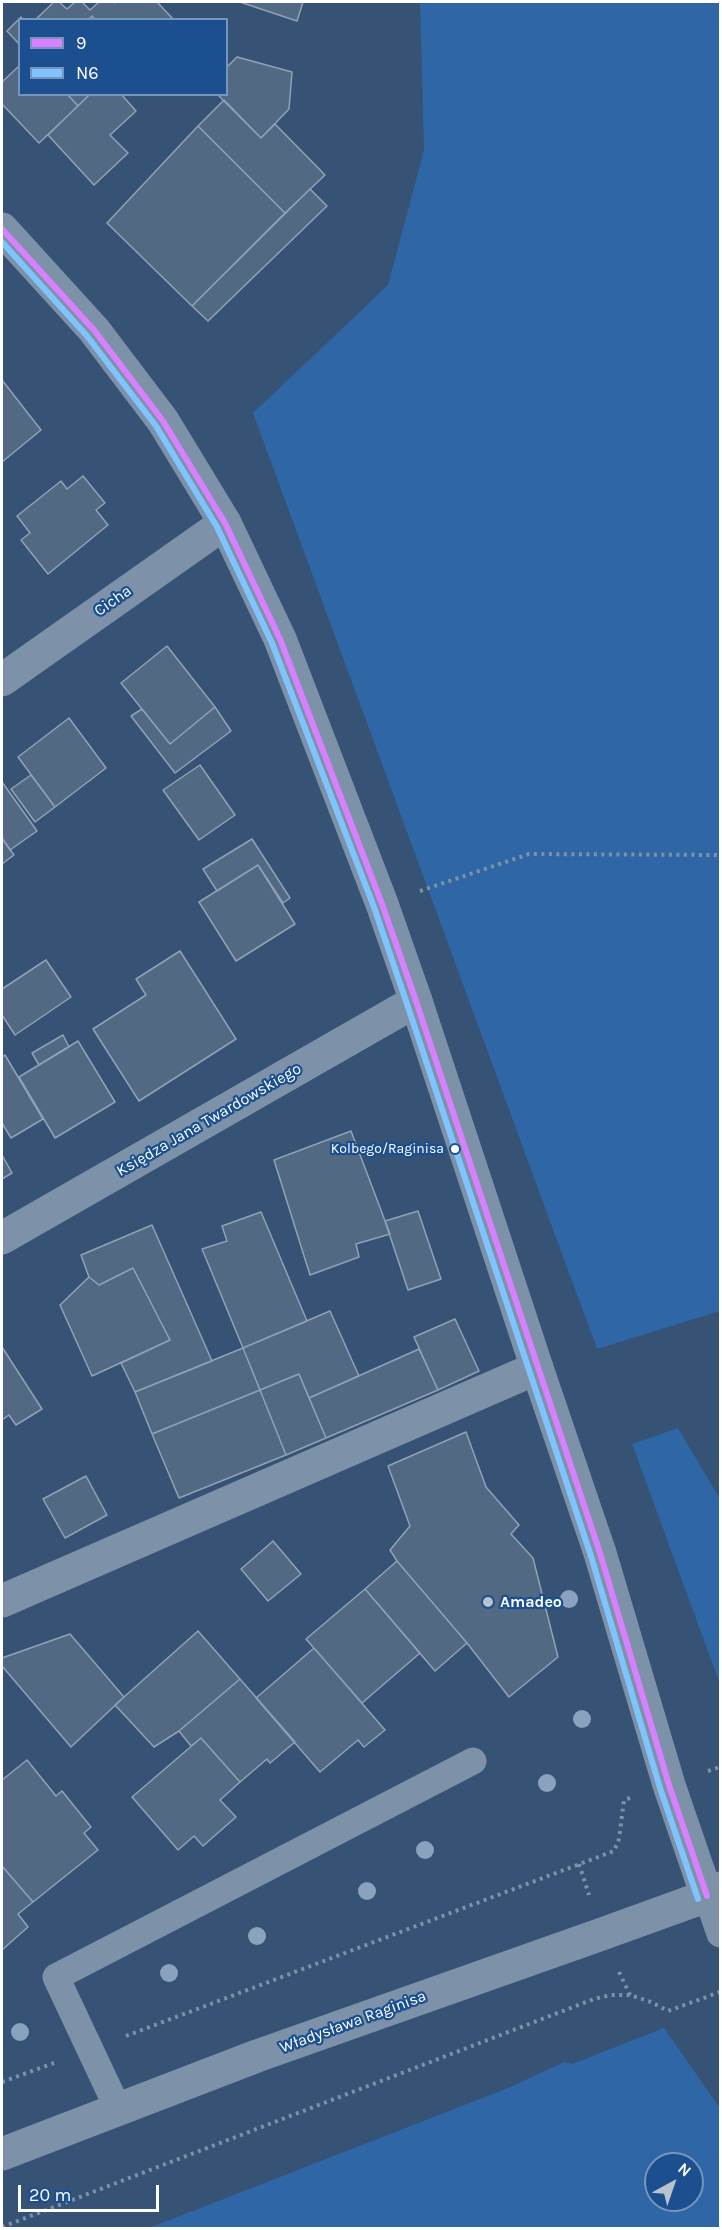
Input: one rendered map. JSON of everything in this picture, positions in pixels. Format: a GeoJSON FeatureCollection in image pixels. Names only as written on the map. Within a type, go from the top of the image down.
{"type":"FeatureCollection","features":[{"type":"Feature","properties":{"kind":"street"},"geometry":{"type":"LineString","coordinates":[[2,229],[94,330],[163,421],[225,522],[280,639],[382,904],[416,1001],[600,1553],[669,1785],[716,1893]]}},
{"type":"Feature","properties":{"kind":"street","name":"Cicha"},"geometry":{"type":"LineString","coordinates":[[2,680],[225,522]]}},
{"type":"Feature","properties":{"kind":"street","name":"Księdza Jana Twardowskiego"},"geometry":{"type":"LineString","coordinates":[[2,1238],[416,1001]]}},
{"type":"Feature","properties":{"kind":"street"},"geometry":{"type":"LineString","coordinates":[[2,1601],[537,1368]]}},
{"type":"Feature","properties":{"kind":"street","name":"Władysława Raginisa"},"geometry":{"type":"LineString","coordinates":[[2,2154],[268,2052],[716,1893]]}},
{"type":"Feature","properties":{"kind":"lane"},"geometry":{"type":"LineString","coordinates":[[118,2109],[56,1977],[473,1761]]}},
{"type":"Feature","properties":{"kind":"lane"},"geometry":{"type":"LineString","coordinates":[[716,1893],[720,1934]]}},
{"type":"Feature","properties":{"kind":"path"},"geometry":{"type":"LineString","coordinates":[[382,904],[528,854],[720,855]]}},
{"type":"Feature","properties":{"kind":"path"},"geometry":{"type":"LineString","coordinates":[[2,2082],[614,1851],[619,1839],[624,1800],[720,1767]]}},
{"type":"Feature","properties":{"kind":"path"},"geometry":{"type":"LineString","coordinates":[[2,2227],[594,1999],[611,1995],[630,1995],[668,2011],[720,1992]]}},
{"type":"Feature","properties":{"kind":"shaded area"},"geometry":{"type":"Polygon","coordinates":[[[420,2],[720,2],[720,1311],[597,1349],[253,413],[388,285],[424,150],[420,2]]]}},
{"type":"Feature","properties":{"kind":"shaded area"},"geometry":{"type":"Polygon","coordinates":[[[678,1428],[720,1499],[720,1684],[632,1444],[678,1428]]]}},
{"type":"Feature","properties":{"kind":"shaded area"},"geometry":{"type":"Polygon","coordinates":[[[664,2028],[720,2108],[720,2228],[149,2228],[508,2088],[564,2062],[572,2064],[664,2028]]]}},
{"type":"Feature","properties":{"kind":"building"},"geometry":{"type":"Polygon","coordinates":[[[54,2],[59,2],[67,9],[75,2],[82,2],[90,10],[99,2],[157,2],[172,18],[94,18],[92,16],[90,18],[37,18],[54,2]]]}},
{"type":"Feature","properties":{"kind":"building"},"geometry":{"type":"Polygon","coordinates":[[[240,2],[303,2],[297,21],[240,2]]]}},
{"type":"Feature","properties":{"kind":"building"},"geometry":{"type":"Polygon","coordinates":[[[18,20],[18,43],[7,31],[18,20]]]}},
{"type":"Feature","properties":{"kind":"building"},"geometry":{"type":"Polygon","coordinates":[[[237,57],[292,72],[289,109],[261,138],[219,96],[228,96],[228,66],[237,57]]]}},
{"type":"Feature","properties":{"kind":"building"},"geometry":{"type":"Polygon","coordinates":[[[18,67],[18,96],[69,96],[78,106],[39,143],[2,104],[2,82],[18,67]]]}},
{"type":"Feature","properties":{"kind":"building"},"geometry":{"type":"Polygon","coordinates":[[[69,96],[88,96],[78,106],[69,96]]]}},
{"type":"Feature","properties":{"kind":"building"},"geometry":{"type":"Polygon","coordinates":[[[88,96],[123,96],[136,111],[110,135],[128,153],[94,185],[48,135],[88,96]]]}},
{"type":"Feature","properties":{"kind":"building"},"geometry":{"type":"Polygon","coordinates":[[[224,100],[261,138],[275,124],[325,175],[285,213],[198,126],[224,100]]]}},
{"type":"Feature","properties":{"kind":"building"},"geometry":{"type":"Polygon","coordinates":[[[198,126],[285,213],[192,306],[107,223],[198,126]]]}},
{"type":"Feature","properties":{"kind":"building"},"geometry":{"type":"Polygon","coordinates":[[[310,189],[327,206],[208,321],[192,306],[310,189]]]}},
{"type":"Feature","properties":{"kind":"building"},"geometry":{"type":"Polygon","coordinates":[[[2,380],[41,430],[2,462],[2,380]]]}},
{"type":"Feature","properties":{"kind":"building"},"geometry":{"type":"Polygon","coordinates":[[[83,476],[105,503],[96,510],[108,525],[48,574],[21,540],[30,533],[17,516],[61,481],[67,489],[83,476]]]}},
{"type":"Feature","properties":{"kind":"building"},"geometry":{"type":"Polygon","coordinates":[[[167,646],[215,707],[170,744],[121,683],[167,646]]]}},
{"type":"Feature","properties":{"kind":"building"},"geometry":{"type":"Polygon","coordinates":[[[215,707],[231,731],[175,773],[131,716],[142,709],[170,744],[215,707]]]}},
{"type":"Feature","properties":{"kind":"building"},"geometry":{"type":"Polygon","coordinates":[[[69,718],[106,768],[55,807],[18,757],[69,718]]]}},
{"type":"Feature","properties":{"kind":"building"},"geometry":{"type":"Polygon","coordinates":[[[200,765],[235,815],[199,840],[163,790],[200,765]]]}},
{"type":"Feature","properties":{"kind":"building"},"geometry":{"type":"Polygon","coordinates":[[[31,775],[55,807],[35,822],[11,789],[31,775]]]}},
{"type":"Feature","properties":{"kind":"building"},"geometry":{"type":"Polygon","coordinates":[[[2,782],[37,831],[10,850],[2,838],[2,782]]]}},
{"type":"Feature","properties":{"kind":"building"},"geometry":{"type":"Polygon","coordinates":[[[2,838],[14,855],[2,864],[2,838]]]}},
{"type":"Feature","properties":{"kind":"building"},"geometry":{"type":"Polygon","coordinates":[[[252,839],[290,898],[283,903],[258,865],[217,891],[203,869],[252,839]]]}},
{"type":"Feature","properties":{"kind":"building"},"geometry":{"type":"Polygon","coordinates":[[[258,865],[295,924],[236,961],[199,902],[258,865]]]}},
{"type":"Feature","properties":{"kind":"building"},"geometry":{"type":"Polygon","coordinates":[[[180,951],[236,1039],[139,1101],[93,1029],[146,995],[136,979],[180,951]]]}},
{"type":"Feature","properties":{"kind":"building"},"geometry":{"type":"Polygon","coordinates":[[[46,960],[71,997],[15,1035],[2,1015],[2,989],[46,960]]]}},
{"type":"Feature","properties":{"kind":"building"},"geometry":{"type":"Polygon","coordinates":[[[63,1035],[69,1047],[39,1065],[32,1053],[63,1035]]]}},
{"type":"Feature","properties":{"kind":"building"},"geometry":{"type":"Polygon","coordinates":[[[78,1041],[115,1102],[55,1138],[19,1077],[78,1041]]]}},
{"type":"Feature","properties":{"kind":"building"},"geometry":{"type":"Polygon","coordinates":[[[5,1055],[43,1119],[11,1138],[2,1123],[2,1057],[5,1055]]]}},
{"type":"Feature","properties":{"kind":"building"},"geometry":{"type":"Polygon","coordinates":[[[351,1131],[390,1234],[356,1244],[359,1257],[310,1275],[274,1160],[351,1131]]]}},
{"type":"Feature","properties":{"kind":"building"},"geometry":{"type":"Polygon","coordinates":[[[2,1155],[12,1173],[2,1179],[2,1155]]]}},
{"type":"Feature","properties":{"kind":"building"},"geometry":{"type":"Polygon","coordinates":[[[418,1211],[441,1279],[408,1290],[385,1221],[418,1211]]]}},
{"type":"Feature","properties":{"kind":"building"},"geometry":{"type":"Polygon","coordinates":[[[261,1212],[307,1321],[243,1348],[202,1249],[227,1241],[222,1226],[261,1212]]]}},
{"type":"Feature","properties":{"kind":"building"},"geometry":{"type":"Polygon","coordinates":[[[152,1225],[212,1361],[135,1392],[121,1363],[170,1340],[133,1268],[99,1285],[89,1277],[81,1255],[152,1225]]]}},
{"type":"Feature","properties":{"kind":"building"},"geometry":{"type":"Polygon","coordinates":[[[133,1268],[170,1340],[92,1376],[60,1305],[89,1277],[99,1285],[133,1268]]]}},
{"type":"Feature","properties":{"kind":"building"},"geometry":{"type":"Polygon","coordinates":[[[330,1311],[359,1376],[309,1398],[299,1374],[260,1390],[243,1348],[330,1311]]]}},
{"type":"Feature","properties":{"kind":"building"},"geometry":{"type":"Polygon","coordinates":[[[455,1319],[479,1371],[438,1390],[414,1337],[455,1319]]]}},
{"type":"Feature","properties":{"kind":"building"},"geometry":{"type":"Polygon","coordinates":[[[2,1347],[42,1409],[16,1425],[9,1415],[2,1420],[2,1347]]]}},
{"type":"Feature","properties":{"kind":"building"},"geometry":{"type":"Polygon","coordinates":[[[243,1348],[260,1390],[152,1434],[135,1392],[243,1348]]]}},
{"type":"Feature","properties":{"kind":"building"},"geometry":{"type":"Polygon","coordinates":[[[419,1349],[438,1390],[326,1438],[309,1398],[419,1349]]]}},
{"type":"Feature","properties":{"kind":"building"},"geometry":{"type":"Polygon","coordinates":[[[299,1374],[326,1438],[286,1455],[260,1390],[299,1374]]]}},
{"type":"Feature","properties":{"kind":"building"},"geometry":{"type":"Polygon","coordinates":[[[260,1390],[286,1455],[179,1498],[152,1434],[260,1390]]]}},
{"type":"Feature","properties":{"kind":"building","name":"Amadeo"},"geometry":{"type":"Polygon","coordinates":[[[466,1432],[486,1487],[519,1525],[511,1534],[533,1558],[558,1657],[509,1697],[390,1550],[410,1526],[388,1466],[466,1432]]]}},
{"type":"Feature","properties":{"kind":"building"},"geometry":{"type":"Polygon","coordinates":[[[86,1476],[107,1515],[65,1538],[43,1499],[86,1476]]]}},
{"type":"Feature","properties":{"kind":"building"},"geometry":{"type":"Polygon","coordinates":[[[273,1541],[301,1574],[268,1601],[241,1569],[273,1541]]]}},
{"type":"Feature","properties":{"kind":"building"},"geometry":{"type":"Polygon","coordinates":[[[397,1561],[467,1643],[435,1671],[365,1589],[397,1561]]]}},
{"type":"Feature","properties":{"kind":"building"},"geometry":{"type":"Polygon","coordinates":[[[365,1589],[420,1653],[362,1703],[306,1639],[365,1589]]]}},
{"type":"Feature","properties":{"kind":"building"},"geometry":{"type":"Polygon","coordinates":[[[198,1631],[240,1679],[179,1731],[154,1747],[115,1705],[198,1631]]]}},
{"type":"Feature","properties":{"kind":"building"},"geometry":{"type":"Polygon","coordinates":[[[70,1634],[124,1697],[71,1747],[2,1666],[2,1658],[70,1634]]]}},
{"type":"Feature","properties":{"kind":"building"},"geometry":{"type":"Polygon","coordinates":[[[314,1648],[385,1730],[364,1747],[358,1740],[320,1772],[256,1698],[314,1648]]]}},
{"type":"Feature","properties":{"kind":"building"},"geometry":{"type":"Polygon","coordinates":[[[240,1679],[295,1742],[270,1763],[267,1759],[240,1782],[201,1738],[191,1746],[179,1731],[240,1679]]]}},
{"type":"Feature","properties":{"kind":"building"},"geometry":{"type":"Polygon","coordinates":[[[201,1738],[240,1782],[220,1800],[236,1817],[203,1846],[194,1836],[178,1850],[132,1797],[201,1738]]]}},
{"type":"Feature","properties":{"kind":"building"},"geometry":{"type":"Polygon","coordinates":[[[27,1760],[56,1796],[62,1791],[91,1827],[84,1833],[98,1850],[33,1902],[2,1866],[2,1780],[27,1760]]]}},
{"type":"Feature","properties":{"kind":"building"},"geometry":{"type":"Polygon","coordinates":[[[2,1866],[33,1902],[18,1914],[28,1927],[2,1950],[2,1866]]]}},
{"type":"Feature","properties":{"kind":"transit line","name":"9"},"geometry":{"type":"LineString","coordinates":[[2,229],[94,330],[163,421],[225,523],[280,639],[382,904],[416,1001],[600,1553],[669,1785],[707,1896]]}},
{"type":"Feature","properties":{"kind":"transit line","name":"N6"},"geometry":{"type":"LineString","coordinates":[[2,242],[87,336],[156,426],[217,527],[272,643],[374,907],[407,1004],[591,1556],[660,1788],[698,1899]]}},
{"type":"Feature","properties":{"kind":"place","name":"Kolbego/Raginisa"},"geometry":{"type":"Point","coordinates":[455,1149]}},
{"type":"Feature","properties":{"kind":"place","name":"Amadeo"},"geometry":{"type":"Point","coordinates":[488,1602]}}]}
